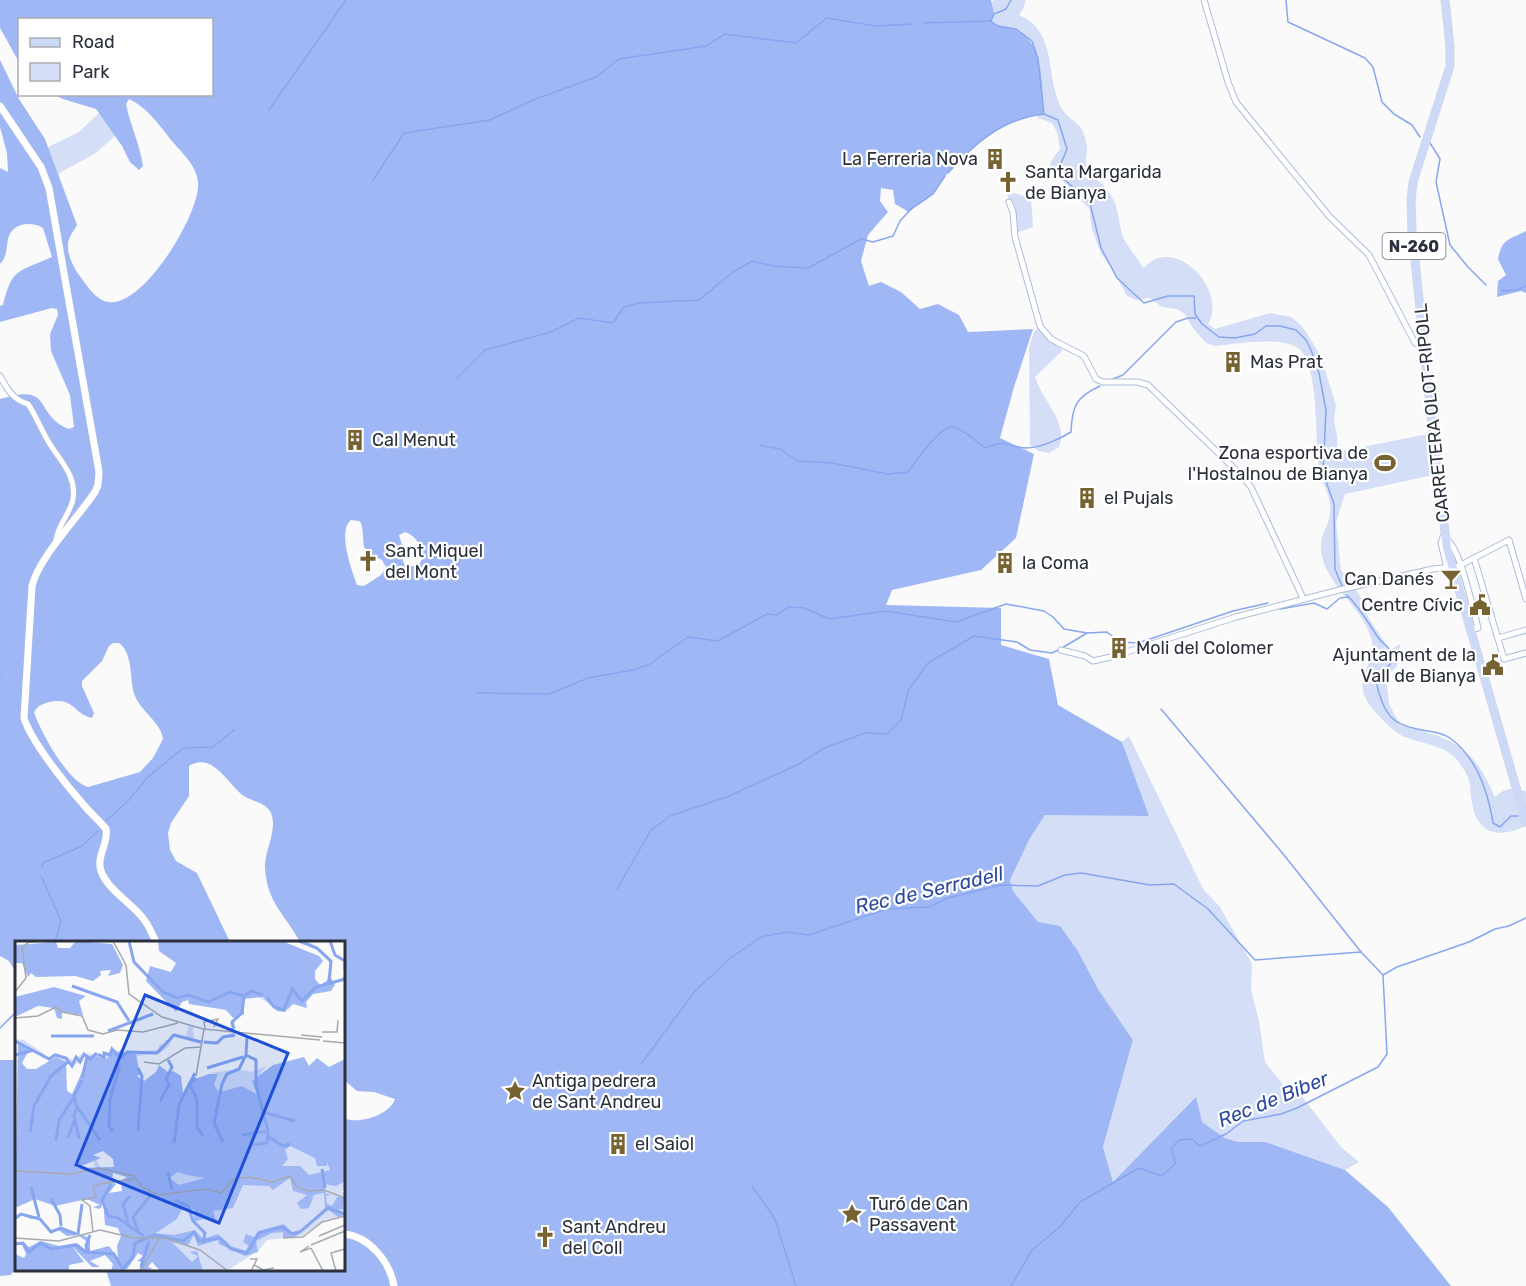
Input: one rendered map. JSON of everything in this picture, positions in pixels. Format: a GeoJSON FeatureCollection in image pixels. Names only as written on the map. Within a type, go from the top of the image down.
{"type":"FeatureCollection","features":[{"type":"Feature","properties":{"kind":"main road","name":"CARRETERA OLOT-RIPOLL"},"geometry":{"type":"LineString","coordinates":[[1445,0],[1450,66],[1416,171],[1411,201],[1424,345],[1446,539],[1526,822]]}},
{"type":"Feature","properties":{"kind":"main road"},"geometry":{"type":"LineString","coordinates":[[0,106],[40,166],[49,188],[99,472],[95,492],[37,571],[32,586],[24,718],[32,736],[73,792],[106,829],[106,839],[100,860],[102,873],[114,889],[144,919],[155,940]]}},
{"type":"Feature","properties":{"kind":"main road"},"geometry":{"type":"LineString","coordinates":[[345,1234],[358,1237],[377,1253],[390,1271],[394,1286]]}},
{"type":"Feature","properties":{"kind":"street"},"geometry":{"type":"LineString","coordinates":[[1204,0],[1236,102],[1329,216],[1369,255],[1415,343],[1424,345]]}},
{"type":"Feature","properties":{"kind":"street"},"geometry":{"type":"LineString","coordinates":[[1009,202],[1013,212],[1015,237],[1040,326],[1051,339],[1084,356],[1096,379],[1103,382],[1137,382],[1148,386],[1241,476],[1251,487],[1303,598]]}},
{"type":"Feature","properties":{"kind":"street"},"geometry":{"type":"LineString","coordinates":[[0,376],[7,389],[19,402],[28,404],[47,440],[73,478],[72,506],[57,531],[55,546]]}},
{"type":"Feature","properties":{"kind":"street"},"geometry":{"type":"LineString","coordinates":[[1445,530],[1441,543],[1452,565]]}},
{"type":"Feature","properties":{"kind":"street"},"geometry":{"type":"LineString","coordinates":[[1452,565],[1461,566],[1509,540],[1526,599]]}},
{"type":"Feature","properties":{"kind":"street"},"geometry":{"type":"LineString","coordinates":[[1474,558],[1504,659],[1526,653]]}},
{"type":"Feature","properties":{"kind":"street"},"geometry":{"type":"LineString","coordinates":[[1060,650],[1085,656],[1093,661],[1236,616],[1303,598],[1468,561]]}},
{"type":"Feature","properties":{"kind":"street"},"geometry":{"type":"LineString","coordinates":[[1452,565],[1461,566]]}},
{"type":"Feature","properties":{"kind":"street"},"geometry":{"type":"LineString","coordinates":[[1461,566],[1478,628],[1470,630]]}},
{"type":"Feature","properties":{"kind":"street"},"geometry":{"type":"LineString","coordinates":[[1519,575],[1526,579]]}},
{"type":"Feature","properties":{"kind":"street"},"geometry":{"type":"LineString","coordinates":[[1497,638],[1526,630]]}},
{"type":"Feature","properties":{"kind":"green space"},"geometry":{"type":"Polygon","coordinates":[[[994,0],[1026,0],[1019,15],[1040,32],[1049,55],[1056,95],[1061,107],[1082,130],[1087,146],[1087,166],[1112,197],[1125,241],[1143,268],[1157,259],[1171,257],[1193,268],[1208,289],[1212,301],[1212,313],[1208,324],[1215,329],[1270,313],[1291,317],[1303,327],[1320,355],[1336,405],[1334,421],[1337,452],[1428,434],[1433,475],[1345,494],[1336,522],[1341,570],[1359,594],[1369,619],[1390,650],[1400,644],[1397,666],[1386,675],[1389,704],[1400,725],[1434,735],[1459,746],[1478,765],[1495,797],[1509,789],[1526,791],[1526,826],[1499,833],[1485,828],[1475,814],[1469,780],[1458,761],[1447,751],[1395,731],[1366,699],[1363,691],[1364,677],[1373,652],[1370,634],[1364,621],[1331,577],[1321,552],[1321,540],[1329,518],[1330,507],[1319,469],[1312,377],[1302,352],[1295,346],[1274,342],[1214,346],[1206,343],[1192,327],[1185,314],[1177,309],[1162,307],[1150,298],[1136,300],[1127,296],[1110,265],[1101,254],[1092,229],[1089,208],[1071,193],[1063,181],[1054,176],[1049,169],[1051,161],[1060,149],[1057,132],[1052,123],[1038,118],[1033,111],[980,12],[994,0]]]}},
{"type":"Feature","properties":{"kind":"green space"},"geometry":{"type":"Polygon","coordinates":[[[100,112],[118,133],[96,153],[61,172],[47,188],[44,149],[79,132],[100,112]]]}},
{"type":"Feature","properties":{"kind":"green space"},"geometry":{"type":"Polygon","coordinates":[[[1015,193],[1031,199],[1033,227],[1016,233],[1014,209],[1007,195],[1015,193]]]}},
{"type":"Feature","properties":{"kind":"green space"},"geometry":{"type":"Polygon","coordinates":[[[1039,329],[1045,337],[1063,350],[1035,377],[1058,420],[1060,429],[1059,447],[1049,453],[1039,451],[1030,445],[1029,347],[1035,330],[1039,329]]]}},
{"type":"Feature","properties":{"kind":"green space"},"geometry":{"type":"Polygon","coordinates":[[[1129,736],[1203,889],[1220,907],[1252,964],[1251,990],[1259,1021],[1265,1062],[1293,1097],[1300,1094],[1341,1147],[1359,1162],[1345,1170],[1266,1142],[1238,1142],[1225,1138],[1202,1122],[1113,1182],[1103,1147],[1133,1040],[1098,989],[1078,951],[1038,922],[1013,891],[1010,880],[1030,838],[1045,815],[1148,815],[1122,742],[1129,736]]]}},
{"type":"Feature","properties":{"kind":"shaded area"},"geometry":{"type":"Polygon","coordinates":[[[0,0],[991,0],[994,14],[991,21],[1018,31],[1027,37],[1033,46],[1042,79],[1044,114],[1014,122],[974,146],[952,168],[931,196],[909,212],[895,204],[893,190],[881,188],[880,201],[888,212],[868,235],[861,261],[869,286],[881,282],[901,292],[920,309],[938,304],[959,315],[968,332],[1033,329],[1000,438],[1034,454],[1016,538],[981,570],[892,590],[886,605],[1001,608],[1001,645],[1049,659],[1058,705],[1122,742],[1149,816],[1045,815],[1030,838],[1010,880],[1013,891],[1038,922],[1060,926],[1078,951],[1098,989],[1133,1040],[1103,1147],[1113,1182],[1196,1097],[1202,1122],[1225,1138],[1238,1142],[1266,1142],[1345,1170],[1388,1207],[1451,1286],[111,1286],[106,1271],[345,1271],[345,1118],[357,1120],[373,1117],[387,1110],[395,1099],[374,1092],[357,1091],[345,1081],[345,941],[299,941],[273,899],[266,880],[265,862],[273,827],[269,809],[244,796],[219,771],[205,763],[189,766],[189,796],[171,823],[168,833],[170,850],[176,861],[197,873],[230,941],[15,941],[15,970],[9,961],[0,956],[0,399],[29,394],[41,402],[50,416],[58,423],[69,429],[74,427],[70,395],[51,351],[50,334],[58,315],[57,309],[52,308],[0,322],[0,306],[3,305],[10,284],[18,272],[52,257],[43,228],[24,224],[15,228],[11,233],[6,254],[0,264],[0,168],[8,172],[7,153],[0,127],[0,60],[19,99],[45,139],[77,225],[68,241],[74,266],[88,287],[100,299],[109,302],[123,299],[138,289],[154,274],[168,255],[191,213],[197,195],[198,181],[190,162],[155,120],[135,102],[129,99],[126,104],[142,158],[143,166],[139,170],[130,162],[122,146],[96,109],[57,96],[213,96],[213,18],[18,18],[18,60],[0,28],[0,0]],[[351,520],[347,525],[345,542],[357,585],[364,586],[381,575],[386,567],[382,560],[369,553],[364,546],[361,523],[351,520]],[[409,533],[399,535],[405,567],[419,565],[424,555],[415,538],[409,533]],[[119,643],[109,646],[102,661],[82,681],[94,713],[92,718],[62,701],[44,704],[34,712],[56,755],[72,776],[88,787],[140,772],[153,758],[163,739],[159,728],[135,696],[129,661],[124,648],[119,643]]]}},
{"type":"Feature","properties":{"kind":"shaded area"},"geometry":{"type":"Polygon","coordinates":[[[1526,231],[1526,293],[1521,291],[1497,297],[1498,281],[1506,275],[1498,259],[1502,247],[1507,240],[1526,231]]]}},
{"type":"Feature","properties":{"kind":"shaded area"},"geometry":{"type":"Polygon","coordinates":[[[0,1060],[15,1060],[15,1269],[11,1275],[0,1276],[0,1060]]]}},
{"type":"Feature","properties":{"kind":"waterway"},"geometry":{"type":"LineString","coordinates":[[269,110],[346,0]]}},
{"type":"Feature","properties":{"kind":"waterway"},"geometry":{"type":"LineString","coordinates":[[1011,0],[1006,9],[994,14],[991,21],[997,26],[1016,29],[1032,41],[1038,59],[1044,114],[1058,120],[1067,149],[1060,166],[1063,178],[1090,203],[1101,248],[1117,278],[1144,303],[1168,296],[1194,296],[1195,314],[1202,324],[1219,337],[1235,338],[1255,334],[1266,326],[1280,326],[1296,330],[1306,340],[1319,373],[1326,410],[1323,473],[1334,504],[1335,569],[1342,586]]}},
{"type":"Feature","properties":{"kind":"waterway"},"geometry":{"type":"LineString","coordinates":[[1286,0],[1288,22],[1365,58],[1373,67],[1382,102],[1394,114],[1412,125],[1420,137]]}},
{"type":"Feature","properties":{"kind":"waterway"},"geometry":{"type":"LineString","coordinates":[[373,180],[404,133],[490,120],[533,100],[596,77],[619,59],[706,46],[725,34],[796,43],[827,18],[876,26],[913,24]]}},
{"type":"Feature","properties":{"kind":"waterway"},"geometry":{"type":"LineString","coordinates":[[923,23],[991,21]]}},
{"type":"Feature","properties":{"kind":"waterway"},"geometry":{"type":"LineString","coordinates":[[948,173],[990,134],[1015,121],[1044,114]]}},
{"type":"Feature","properties":{"kind":"waterway"},"geometry":{"type":"LineString","coordinates":[[1430,143],[1440,159],[1436,182],[1450,245],[1486,285]]}},
{"type":"Feature","properties":{"kind":"waterway"},"geometry":{"type":"LineString","coordinates":[[457,378],[485,350],[551,332],[579,318],[613,323],[624,307],[639,303],[699,300],[733,272],[752,261],[774,266],[808,268],[861,239],[873,242],[893,236],[900,221],[912,208],[933,194],[945,176]]}},
{"type":"Feature","properties":{"kind":"waterway"},"geometry":{"type":"LineString","coordinates":[[1502,291],[1517,290],[1526,286]]}},
{"type":"Feature","properties":{"kind":"waterway"},"geometry":{"type":"LineString","coordinates":[[1113,379],[1123,375],[1176,322],[1196,318]]}},
{"type":"Feature","properties":{"kind":"waterway"},"geometry":{"type":"LineString","coordinates":[[760,445],[780,449],[798,461],[832,463],[888,474],[908,472],[929,444],[942,431],[949,428],[962,430],[985,448],[1003,444],[1032,448],[1056,440],[1071,432],[1077,403],[1085,394],[1100,386]]}},
{"type":"Feature","properties":{"kind":"waterway"},"geometry":{"type":"LineString","coordinates":[[1347,595],[1390,650],[1394,659],[1376,682],[1387,712],[1398,723],[1442,734],[1459,746],[1474,765],[1484,787],[1493,823],[1500,827],[1511,816],[1518,816]]}},
{"type":"Feature","properties":{"kind":"waterway"},"geometry":{"type":"LineString","coordinates":[[1280,609],[1314,603],[1327,609],[1340,598],[1348,597]]}},
{"type":"Feature","properties":{"kind":"waterway"},"geometry":{"type":"LineString","coordinates":[[1062,648],[1087,633],[1107,632],[1119,642],[1138,643],[1233,611],[1268,603]]}},
{"type":"Feature","properties":{"kind":"waterway"},"geometry":{"type":"LineString","coordinates":[[478,693],[549,694],[588,678],[648,665],[688,637],[718,641],[767,614],[777,615],[788,607],[804,608],[829,619],[886,611],[956,622],[1006,604],[1044,611],[1064,629],[1087,633]]}},
{"type":"Feature","properties":{"kind":"waterway"},"geometry":{"type":"LineString","coordinates":[[617,889],[651,830],[672,815],[727,797],[799,764],[824,748],[865,733],[887,734],[901,720],[909,689],[928,663],[974,636],[1017,642],[1030,650],[1052,653],[1058,650]]}},
{"type":"Feature","properties":{"kind":"waterway"},"geometry":{"type":"LineString","coordinates":[[1161,709],[1284,855],[1361,952]]}},
{"type":"Feature","properties":{"kind":"waterway"},"geometry":{"type":"LineString","coordinates":[[106,821],[129,800],[148,777],[183,748],[213,747],[234,730]]}},
{"type":"Feature","properties":{"kind":"waterway"},"geometry":{"type":"LineString","coordinates":[[42,867],[43,863],[82,846],[98,831]]}},
{"type":"Feature","properties":{"kind":"waterway","name":"Rec de Serradell"},"geometry":{"type":"LineString","coordinates":[[641,1064],[696,990],[732,957],[761,937],[787,932],[809,935],[887,909],[929,907],[948,898],[1001,885],[1038,886],[1065,875],[1081,873],[1150,885],[1174,884],[1208,909],[1255,960],[1361,952],[1383,975]]}},
{"type":"Feature","properties":{"kind":"waterway"},"geometry":{"type":"LineString","coordinates":[[41,876],[61,921],[55,941]]}},
{"type":"Feature","properties":{"kind":"waterway","name":"Rec de Biber"},"geometry":{"type":"LineString","coordinates":[[1011,1286],[1032,1250],[1060,1227],[1080,1202],[1139,1168],[1162,1176],[1176,1163],[1171,1148],[1179,1140],[1192,1139],[1200,1146],[1226,1134],[1243,1121],[1281,1114],[1297,1108],[1378,1067],[1387,1054],[1383,975],[1397,967],[1469,942],[1495,929],[1509,926],[1526,918]]}},
{"type":"Feature","properties":{"kind":"waterway"},"geometry":{"type":"LineString","coordinates":[[0,1028],[15,1013]]}},
{"type":"Feature","properties":{"kind":"waterway","name":"Rec de Biber"},"geometry":{"type":"LineString","coordinates":[[752,1186],[775,1219],[796,1286]]}},
{"type":"Feature","properties":{"kind":"place","name":"La Ferreria Nova"},"geometry":{"type":"Point","coordinates":[995,159]}},
{"type":"Feature","properties":{"kind":"place","name":"Santa Margarida de Bianya"},"geometry":{"type":"Point","coordinates":[1008,182]}},
{"type":"Feature","properties":{"kind":"place","name":"Mas Prat"},"geometry":{"type":"Point","coordinates":[1233,362]}},
{"type":"Feature","properties":{"kind":"place","name":"Cal Menut"},"geometry":{"type":"Point","coordinates":[355,440]}},
{"type":"Feature","properties":{"kind":"place","name":"Zona esportiva de l'Hostalnou de Bianya"},"geometry":{"type":"Point","coordinates":[1385,463]}},
{"type":"Feature","properties":{"kind":"place","name":"el Pujals"},"geometry":{"type":"Point","coordinates":[1087,498]}},
{"type":"Feature","properties":{"kind":"place","name":"Sant Miquel del Mont"},"geometry":{"type":"Point","coordinates":[368,561]}},
{"type":"Feature","properties":{"kind":"place","name":"la Coma"},"geometry":{"type":"Point","coordinates":[1005,563]}},
{"type":"Feature","properties":{"kind":"place","name":"Can Danés"},"geometry":{"type":"Point","coordinates":[1451,579]}},
{"type":"Feature","properties":{"kind":"place","name":"Centre Cívic"},"geometry":{"type":"Point","coordinates":[1480,605]}},
{"type":"Feature","properties":{"kind":"place","name":"Moli del Colomer"},"geometry":{"type":"Point","coordinates":[1119,648]}},
{"type":"Feature","properties":{"kind":"place","name":"Ajuntament de la Vall de Bianya"},"geometry":{"type":"Point","coordinates":[1493,665]}},
{"type":"Feature","properties":{"kind":"place","name":"Antiga pedrera de Sant Andreu"},"geometry":{"type":"Point","coordinates":[515,1091]}},
{"type":"Feature","properties":{"kind":"place","name":"el Saiol"},"geometry":{"type":"Point","coordinates":[618,1144]}},
{"type":"Feature","properties":{"kind":"place","name":"Turó de Can Passavent"},"geometry":{"type":"Point","coordinates":[852,1214]}},
{"type":"Feature","properties":{"kind":"place","name":"Sant Andreu del Coll"},"geometry":{"type":"Point","coordinates":[545,1237]}}]}
